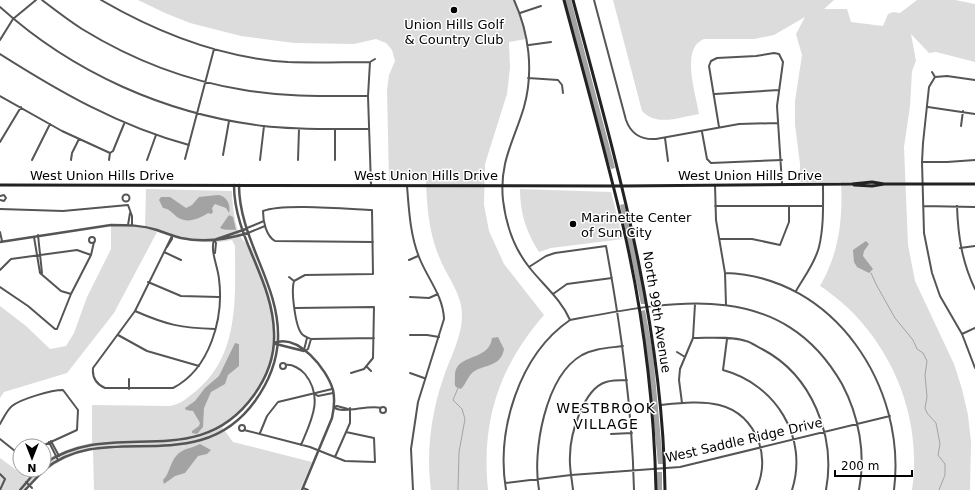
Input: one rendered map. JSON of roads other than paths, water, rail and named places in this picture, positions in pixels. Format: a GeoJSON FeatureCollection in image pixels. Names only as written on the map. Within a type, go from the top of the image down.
{"type":"FeatureCollection","features":[{"type":"Feature","properties":{"kind":"main road","name":"North 99th Avenue"},"geometry":{"type":"LineString","coordinates":[[564,0],[623,226],[639,308],[649,380],[656,469],[656,490]]}},
{"type":"Feature","properties":{"kind":"main road","name":"North 99th Avenue"},"geometry":{"type":"LineString","coordinates":[[573,0],[622,186],[648,306],[660,405],[665,468],[665,490]]}},
{"type":"Feature","properties":{"kind":"main road","name":"West Union Hills Drive"},"geometry":{"type":"LineString","coordinates":[[0,185],[622,186],[852,184],[861,186],[884,184],[975,184]]}},
{"type":"Feature","properties":{"kind":"street"},"geometry":{"type":"LineString","coordinates":[[0,40],[13,19],[36,0]]}},
{"type":"Feature","properties":{"kind":"street"},"geometry":{"type":"LineString","coordinates":[[42,0],[81,28],[126,53],[181,75],[243,90],[267,93],[368,96]]}},
{"type":"Feature","properties":{"kind":"street"},"geometry":{"type":"LineString","coordinates":[[101,0],[133,18],[169,34],[214,49],[287,62],[370,62],[376,59]]}},
{"type":"Feature","properties":{"kind":"street"},"geometry":{"type":"LineString","coordinates":[[514,0],[520,13],[528,45],[528,78],[524,106],[509,145],[503,185],[503,201],[508,228],[517,248],[529,267],[565,309],[570,320]]}},
{"type":"Feature","properties":{"kind":"street"},"geometry":{"type":"LineString","coordinates":[[594,0],[626,120],[632,131],[640,137],[649,140],[702,132],[719,127],[740,124],[778,123]]}},
{"type":"Feature","properties":{"kind":"street"},"geometry":{"type":"LineString","coordinates":[[520,13],[541,6]]}},
{"type":"Feature","properties":{"kind":"street"},"geometry":{"type":"LineString","coordinates":[[0,7],[50,48],[99,76],[144,96],[197,114],[229,121],[264,126],[299,129],[369,129]]}},
{"type":"Feature","properties":{"kind":"street"},"geometry":{"type":"LineString","coordinates":[[528,45],[551,42]]}},
{"type":"Feature","properties":{"kind":"street"},"geometry":{"type":"LineString","coordinates":[[185,160],[214,49]]}},
{"type":"Feature","properties":{"kind":"street"},"geometry":{"type":"LineString","coordinates":[[719,127],[715,94],[709,66],[711,61],[717,58],[756,56],[774,53],[779,54],[783,62],[779,90],[778,123],[782,160],[782,184]]}},
{"type":"Feature","properties":{"kind":"street"},"geometry":{"type":"LineString","coordinates":[[0,54],[54,88],[124,124],[188,145]]}},
{"type":"Feature","properties":{"kind":"street"},"geometry":{"type":"LineString","coordinates":[[370,62],[368,96],[371,185]]}},
{"type":"Feature","properties":{"kind":"street"},"geometry":{"type":"LineString","coordinates":[[932,72],[935,77]]}},
{"type":"Feature","properties":{"kind":"street"},"geometry":{"type":"LineString","coordinates":[[935,77],[947,76],[975,80]]}},
{"type":"Feature","properties":{"kind":"street"},"geometry":{"type":"LineString","coordinates":[[935,77],[929,87],[922,162],[924,184],[924,233],[932,273],[940,296],[962,334],[975,368]]}},
{"type":"Feature","properties":{"kind":"street"},"geometry":{"type":"LineString","coordinates":[[528,78],[558,80],[562,85],[563,93]]}},
{"type":"Feature","properties":{"kind":"street"},"geometry":{"type":"LineString","coordinates":[[715,94],[779,90]]}},
{"type":"Feature","properties":{"kind":"street"},"geometry":{"type":"LineString","coordinates":[[0,96],[50,124],[110,153]]}},
{"type":"Feature","properties":{"kind":"street"},"geometry":{"type":"LineString","coordinates":[[0,142],[21,107]]}},
{"type":"Feature","properties":{"kind":"street"},"geometry":{"type":"LineString","coordinates":[[928,107],[975,114]]}},
{"type":"Feature","properties":{"kind":"street"},"geometry":{"type":"LineString","coordinates":[[961,126],[963,112]]}},
{"type":"Feature","properties":{"kind":"street"},"geometry":{"type":"LineString","coordinates":[[223,155],[229,121]]}},
{"type":"Feature","properties":{"kind":"street"},"geometry":{"type":"LineString","coordinates":[[32,160],[50,124]]}},
{"type":"Feature","properties":{"kind":"street"},"geometry":{"type":"LineString","coordinates":[[110,160],[110,153],[113,151],[124,124]]}},
{"type":"Feature","properties":{"kind":"street"},"geometry":{"type":"LineString","coordinates":[[260,160],[264,126]]}},
{"type":"Feature","properties":{"kind":"street"},"geometry":{"type":"LineString","coordinates":[[298,160],[299,129]]}},
{"type":"Feature","properties":{"kind":"street"},"geometry":{"type":"LineString","coordinates":[[335,129],[335,160]]}},
{"type":"Feature","properties":{"kind":"street"},"geometry":{"type":"LineString","coordinates":[[702,132],[707,159],[711,163],[782,160]]}},
{"type":"Feature","properties":{"kind":"street"},"geometry":{"type":"LineString","coordinates":[[147,160],[156,135]]}},
{"type":"Feature","properties":{"kind":"street"},"geometry":{"type":"LineString","coordinates":[[665,138],[668,161]]}},
{"type":"Feature","properties":{"kind":"street"},"geometry":{"type":"LineString","coordinates":[[72,160],[72,153],[79,139]]}},
{"type":"Feature","properties":{"kind":"street"},"geometry":{"type":"LineString","coordinates":[[922,162],[975,160]]}},
{"type":"Feature","properties":{"kind":"street"},"geometry":{"type":"LineString","coordinates":[[796,291],[811,266],[819,248],[822,226],[823,184]]}},
{"type":"Feature","properties":{"kind":"street"},"geometry":{"type":"LineString","coordinates":[[52,459],[89,445],[175,442],[198,436],[215,429],[234,417],[249,402],[263,382],[274,343],[272,310],[258,267],[243,234],[235,204],[234,185]]}},
{"type":"Feature","properties":{"kind":"street"},"geometry":{"type":"LineString","coordinates":[[52,464],[59,459],[90,449],[176,446],[200,440],[217,433],[237,420],[252,405],[267,382],[275,359],[278,341],[276,310],[262,266],[246,229],[241,210],[239,185]]}},
{"type":"Feature","properties":{"kind":"street"},"geometry":{"type":"LineString","coordinates":[[407,185],[409,218],[418,256],[444,308],[444,319],[439,338],[424,378],[413,431],[413,490]]}},
{"type":"Feature","properties":{"kind":"street"},"geometry":{"type":"LineString","coordinates":[[715,185],[715,206],[724,273],[726,305]]}},
{"type":"Feature","properties":{"kind":"street"},"geometry":{"type":"LineString","coordinates":[[0,196],[4,195],[6,198],[4,201],[0,201],[0,205]]}},
{"type":"Feature","properties":{"kind":"street"},"geometry":{"type":"LineString","coordinates":[[126,201],[130,212],[132,225]]}},
{"type":"Feature","properties":{"kind":"street"},"geometry":{"type":"LineString","coordinates":[[0,209],[63,210],[128,206]]}},
{"type":"Feature","properties":{"kind":"street"},"geometry":{"type":"LineString","coordinates":[[715,206],[823,206]]}},
{"type":"Feature","properties":{"kind":"street"},"geometry":{"type":"LineString","coordinates":[[719,238],[752,239],[780,245],[789,222],[789,206]]}},
{"type":"Feature","properties":{"kind":"street"},"geometry":{"type":"LineString","coordinates":[[923,206],[975,207]]}},
{"type":"Feature","properties":{"kind":"street"},"geometry":{"type":"LineString","coordinates":[[957,206],[960,248],[967,273],[975,289]]}},
{"type":"Feature","properties":{"kind":"street"},"geometry":{"type":"LineString","coordinates":[[373,242],[275,241],[269,236],[264,221],[263,211],[324,208],[372,210],[373,242],[373,274],[304,275],[294,281],[292,288],[300,331],[303,336],[311,339],[374,338]]}},
{"type":"Feature","properties":{"kind":"street"},"geometry":{"type":"LineString","coordinates":[[128,225],[130,212]]}},
{"type":"Feature","properties":{"kind":"street"},"geometry":{"type":"LineString","coordinates":[[214,240],[264,221]]}},
{"type":"Feature","properties":{"kind":"street"},"geometry":{"type":"LineString","coordinates":[[0,232],[1,241],[38,235],[132,225],[154,229],[192,240],[214,240],[229,239],[266,226]]}},
{"type":"Feature","properties":{"kind":"street"},"geometry":{"type":"LineString","coordinates":[[38,235],[42,273]]}},
{"type":"Feature","properties":{"kind":"street"},"geometry":{"type":"LineString","coordinates":[[172,235],[135,311],[93,368],[94,378],[98,385],[105,388],[164,390],[174,388],[182,384],[199,366],[210,346],[216,329],[219,280],[215,252],[216,243],[214,240]]}},
{"type":"Feature","properties":{"kind":"street"},"geometry":{"type":"LineString","coordinates":[[34,236],[38,270],[61,290],[71,294]]}},
{"type":"Feature","properties":{"kind":"street"},"geometry":{"type":"LineString","coordinates":[[0,287],[28,306],[55,329],[60,325],[71,294],[92,255],[94,242]]}},
{"type":"Feature","properties":{"kind":"street"},"geometry":{"type":"LineString","coordinates":[[529,267],[546,256],[555,253],[606,246],[618,311],[627,380],[632,433],[634,490]]}},
{"type":"Feature","properties":{"kind":"street"},"geometry":{"type":"LineString","coordinates":[[960,248],[975,246]]}},
{"type":"Feature","properties":{"kind":"street"},"geometry":{"type":"LineString","coordinates":[[0,270],[11,259],[77,250],[92,255]]}},
{"type":"Feature","properties":{"kind":"street"},"geometry":{"type":"LineString","coordinates":[[164,252],[181,260]]}},
{"type":"Feature","properties":{"kind":"street"},"geometry":{"type":"LineString","coordinates":[[409,260],[418,256]]}},
{"type":"Feature","properties":{"kind":"street"},"geometry":{"type":"LineString","coordinates":[[724,273],[746,274],[771,281],[796,291],[817,306],[841,327],[856,344],[881,388],[890,416],[896,457],[894,490]]}},
{"type":"Feature","properties":{"kind":"street"},"geometry":{"type":"LineString","coordinates":[[289,277],[294,281]]}},
{"type":"Feature","properties":{"kind":"street"},"geometry":{"type":"LineString","coordinates":[[553,294],[567,284],[612,278]]}},
{"type":"Feature","properties":{"kind":"street"},"geometry":{"type":"LineString","coordinates":[[148,282],[181,296],[219,297]]}},
{"type":"Feature","properties":{"kind":"street"},"geometry":{"type":"LineString","coordinates":[[410,297],[429,298],[438,294]]}},
{"type":"Feature","properties":{"kind":"street"},"geometry":{"type":"LineString","coordinates":[[506,490],[505,453],[508,421],[522,380],[556,329],[570,320],[618,311],[668,304],[695,304],[726,305],[749,309],[770,316],[789,326],[808,341],[821,354],[835,372],[851,403],[857,424],[862,454],[859,490]]}},
{"type":"Feature","properties":{"kind":"street"},"geometry":{"type":"LineString","coordinates":[[682,402],[679,380],[685,357],[693,338],[695,304]]}},
{"type":"Feature","properties":{"kind":"street"},"geometry":{"type":"LineString","coordinates":[[295,308],[374,307],[373,358],[367,367],[360,371],[351,373]]}},
{"type":"Feature","properties":{"kind":"street"},"geometry":{"type":"LineString","coordinates":[[135,311],[162,323],[176,327],[216,329]]}},
{"type":"Feature","properties":{"kind":"street"},"geometry":{"type":"LineString","coordinates":[[962,334],[975,328]]}},
{"type":"Feature","properties":{"kind":"street"},"geometry":{"type":"LineString","coordinates":[[118,335],[147,351],[199,366]]}},
{"type":"Feature","properties":{"kind":"street"},"geometry":{"type":"LineString","coordinates":[[410,335],[427,335],[439,338]]}},
{"type":"Feature","properties":{"kind":"street"},"geometry":{"type":"LineString","coordinates":[[304,351],[307,338]]}},
{"type":"Feature","properties":{"kind":"street"},"geometry":{"type":"LineString","coordinates":[[693,338],[745,341],[772,354],[787,366],[805,388],[817,407],[825,432],[829,452],[826,490]]}},
{"type":"Feature","properties":{"kind":"street"},"geometry":{"type":"LineString","coordinates":[[304,351],[308,349],[311,339]]}},
{"type":"Feature","properties":{"kind":"street"},"geometry":{"type":"LineString","coordinates":[[728,339],[723,370],[739,374],[758,385],[769,395],[783,414],[793,440],[796,465],[795,480],[792,490]]}},
{"type":"Feature","properties":{"kind":"street"},"geometry":{"type":"LineString","coordinates":[[274,343],[278,341],[293,344],[321,365],[333,393],[334,407],[332,418],[303,489],[308,490]]}},
{"type":"Feature","properties":{"kind":"street"},"geometry":{"type":"LineString","coordinates":[[274,343],[304,351]]}},
{"type":"Feature","properties":{"kind":"street"},"geometry":{"type":"LineString","coordinates":[[540,490],[537,479],[539,436],[548,404],[560,379],[568,366],[580,356],[594,349],[623,346]]}},
{"type":"Feature","properties":{"kind":"street"},"geometry":{"type":"LineString","coordinates":[[677,352],[685,357]]}},
{"type":"Feature","properties":{"kind":"street"},"geometry":{"type":"LineString","coordinates":[[286,365],[302,371],[309,379],[314,394],[315,409],[301,445]]}},
{"type":"Feature","properties":{"kind":"street"},"geometry":{"type":"LineString","coordinates":[[367,367],[371,371]]}},
{"type":"Feature","properties":{"kind":"street"},"geometry":{"type":"LineString","coordinates":[[410,373],[424,378]]}},
{"type":"Feature","properties":{"kind":"street"},"geometry":{"type":"LineString","coordinates":[[129,389],[130,380]]}},
{"type":"Feature","properties":{"kind":"street"},"geometry":{"type":"LineString","coordinates":[[573,490],[570,455],[578,419],[587,398],[593,389],[605,382],[627,380]]}},
{"type":"Feature","properties":{"kind":"street"},"geometry":{"type":"LineString","coordinates":[[260,433],[267,416],[278,402],[332,389]]}},
{"type":"Feature","properties":{"kind":"street"},"geometry":{"type":"LineString","coordinates":[[0,424],[11,406],[46,393],[62,390],[78,410],[77,430],[52,440]]}},
{"type":"Feature","properties":{"kind":"street"},"geometry":{"type":"LineString","coordinates":[[314,394],[318,396],[333,393]]}},
{"type":"Feature","properties":{"kind":"street"},"geometry":{"type":"LineString","coordinates":[[660,405],[682,402],[710,402],[725,406],[739,413],[755,433],[760,447],[762,465],[759,483],[756,490]]}},
{"type":"Feature","properties":{"kind":"street"},"geometry":{"type":"LineString","coordinates":[[334,407],[340,411],[349,409],[381,408]]}},
{"type":"Feature","properties":{"kind":"street"},"geometry":{"type":"LineString","coordinates":[[335,457],[350,422],[349,409]]}},
{"type":"Feature","properties":{"kind":"street","name":"West Saddle Ridge Drive"},"geometry":{"type":"LineString","coordinates":[[505,483],[571,475],[689,465],[890,416]]}},
{"type":"Feature","properties":{"kind":"street"},"geometry":{"type":"LineString","coordinates":[[244,430],[260,433],[272,438],[319,450],[345,461],[375,462],[374,438],[368,435],[353,435],[346,432]]}},
{"type":"Feature","properties":{"kind":"street"},"geometry":{"type":"LineString","coordinates":[[611,434],[632,433]]}},
{"type":"Feature","properties":{"kind":"street"},"geometry":{"type":"LineString","coordinates":[[0,439],[12,449]]}},
{"type":"Feature","properties":{"kind":"street"},"geometry":{"type":"LineString","coordinates":[[148,442],[148,447]]}},
{"type":"Feature","properties":{"kind":"street"},"geometry":{"type":"LineString","coordinates":[[52,445],[59,459]]}},
{"type":"Feature","properties":{"kind":"street"},"geometry":{"type":"LineString","coordinates":[[89,445],[90,449]]}},
{"type":"Feature","properties":{"kind":"street"},"geometry":{"type":"LineString","coordinates":[[0,474],[5,479],[0,490]]}},
{"type":"Feature","properties":{"kind":"street"},"geometry":{"type":"LineString","coordinates":[[20,490],[30,478]]}},
{"type":"Feature","properties":{"kind":"street"},"geometry":{"type":"LineString","coordinates":[[25,490],[36,478]]}},
{"type":"Feature","properties":{"kind":"street"},"geometry":{"type":"LineString","coordinates":[[26,482],[32,488]]}},
{"type":"Feature","properties":{"kind":"waterway"},"geometry":{"type":"LineString","coordinates":[[871,273],[895,318],[913,340],[917,349],[923,353],[927,361],[925,375],[927,397],[925,408],[927,413],[936,423],[940,444],[938,455],[945,464],[945,475],[939,490]]}},
{"type":"Feature","properties":{"kind":"waterway"},"geometry":{"type":"LineString","coordinates":[[458,388],[453,400],[462,409],[465,419],[459,452],[458,490]]}},
{"type":"Feature","properties":{"kind":"place","name":"Union Hills Golf & Country Club"},"geometry":{"type":"Point","coordinates":[454,10]}},
{"type":"Feature","properties":{"kind":"place","name":"Marinette Center of Sun City"},"geometry":{"type":"Point","coordinates":[573,224]}},
{"type":"Feature","properties":{"kind":"district","name":"WESTBROOK VILLAGE"},"geometry":{"type":"Point","coordinates":[606,416]}}]}
